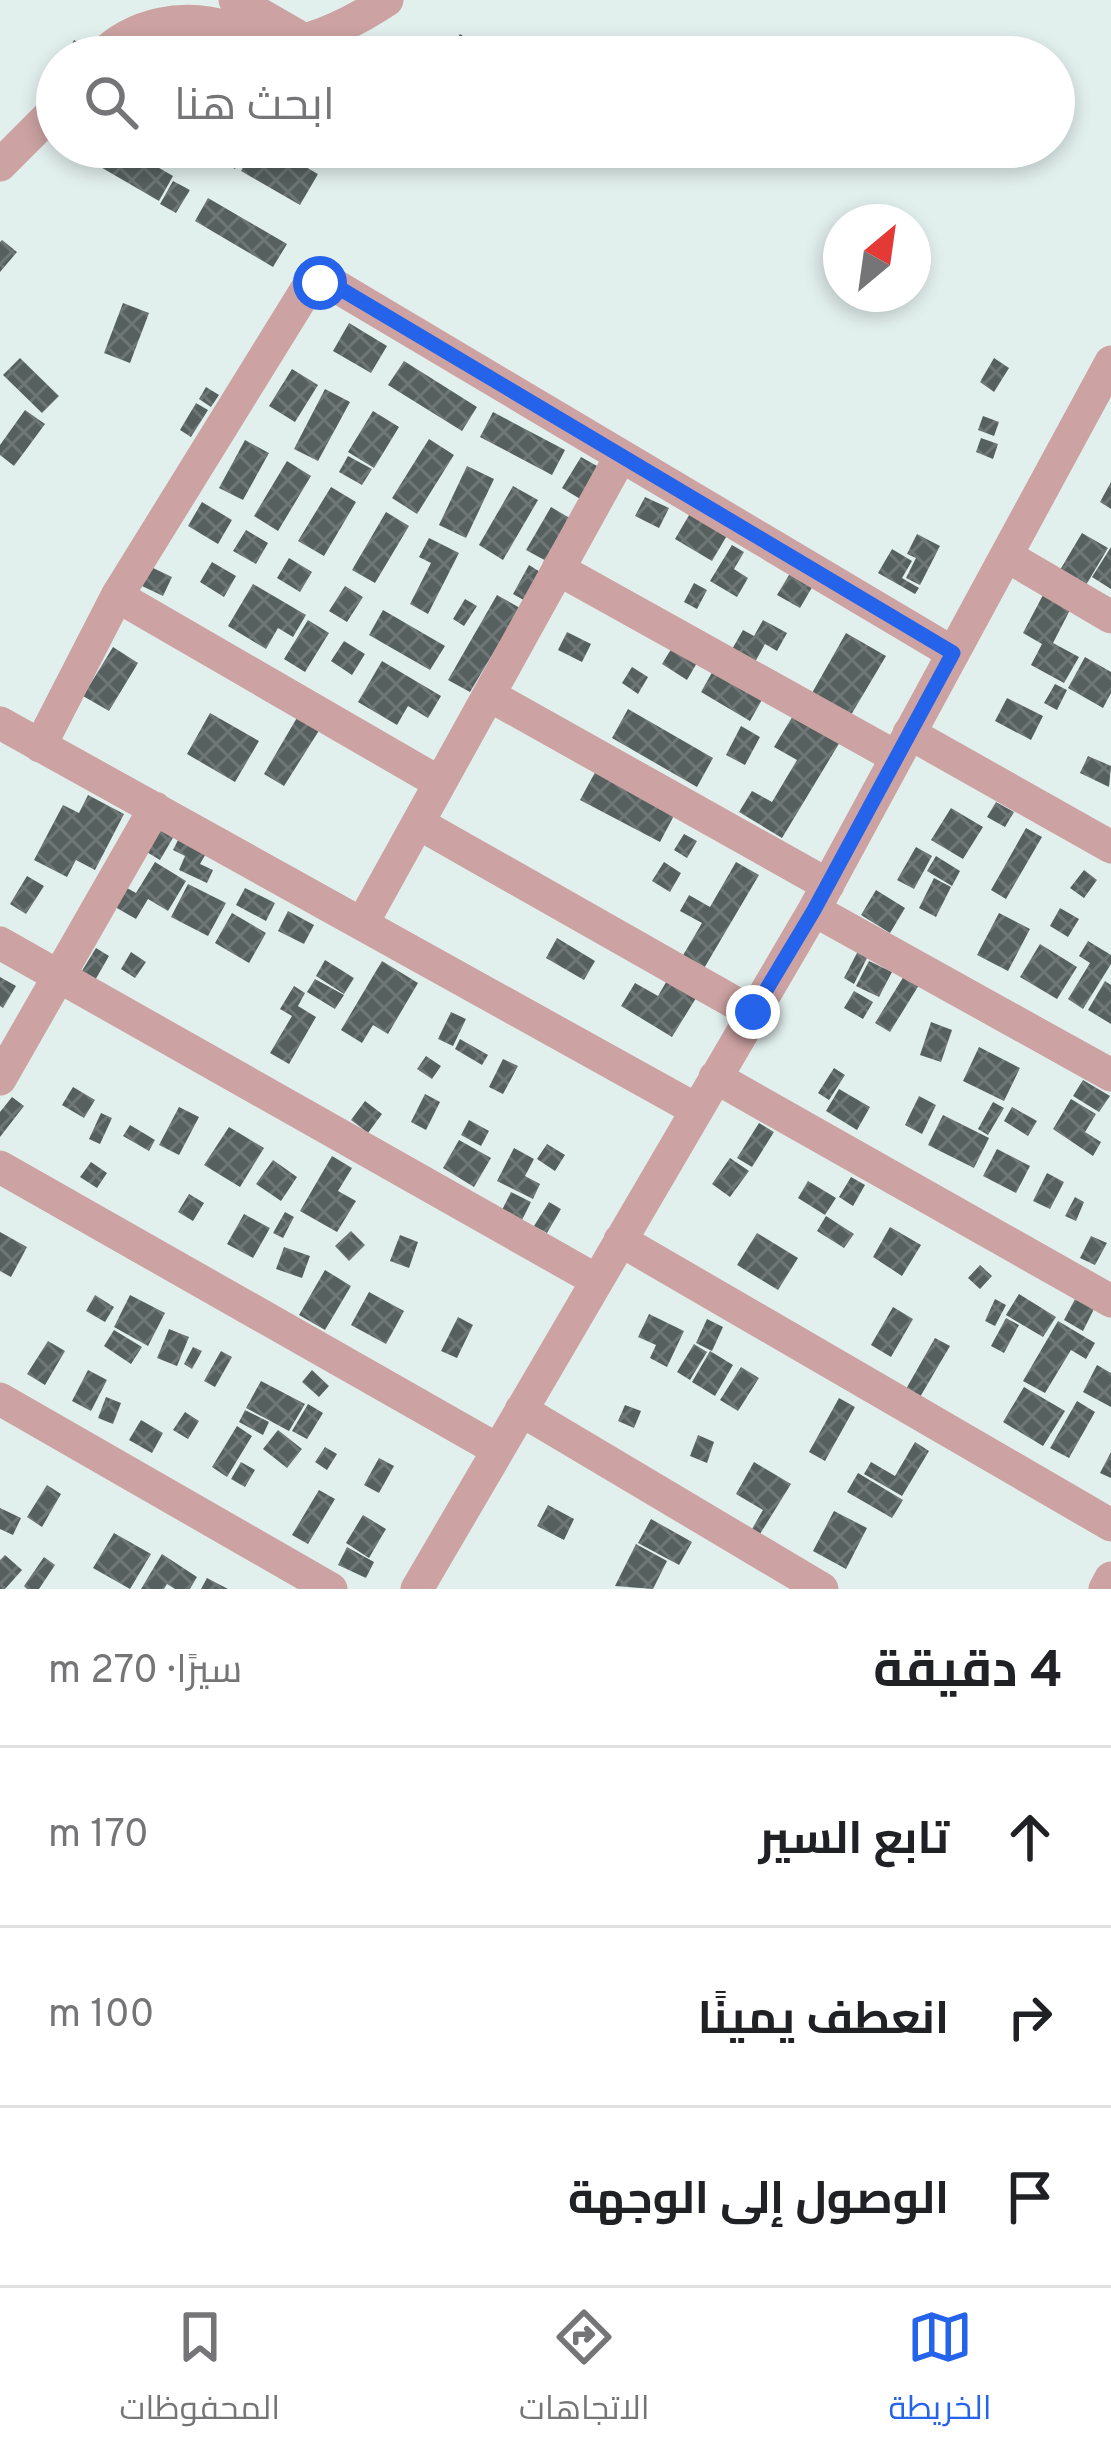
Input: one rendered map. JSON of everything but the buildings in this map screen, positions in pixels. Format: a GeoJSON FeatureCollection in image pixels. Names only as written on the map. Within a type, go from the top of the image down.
{"type":"FeatureCollection","features":[{"type":"Feature","properties":{"kind":"street"},"geometry":{"type":"LineString","coordinates":[[235,0],[297,36]]}},
{"type":"Feature","properties":{"kind":"street"},"geometry":{"type":"LineString","coordinates":[[312,36],[387,0]]}},
{"type":"Feature","properties":{"kind":"street"},"geometry":{"type":"LineString","coordinates":[[126,36],[172,21],[205,21],[256,36]]}},
{"type":"Feature","properties":{"kind":"street"},"geometry":{"type":"LineString","coordinates":[[0,165],[36,129]]}},
{"type":"Feature","properties":{"kind":"street"},"geometry":{"type":"LineString","coordinates":[[40,746],[117,596],[308,287],[320,283],[334,285],[953,653]]}},
{"type":"Feature","properties":{"kind":"street"},"geometry":{"type":"LineString","coordinates":[[417,1589],[821,897],[1111,362]]}},
{"type":"Feature","properties":{"kind":"street"},"geometry":{"type":"LineString","coordinates":[[362,924],[621,456]]}},
{"type":"Feature","properties":{"kind":"street"},"geometry":{"type":"LineString","coordinates":[[1007,556],[1111,617]]}},
{"type":"Feature","properties":{"kind":"street"},"geometry":{"type":"LineString","coordinates":[[558,569],[1111,847]]}},
{"type":"Feature","properties":{"kind":"street"},"geometry":{"type":"LineString","coordinates":[[117,596],[440,783]]}},
{"type":"Feature","properties":{"kind":"street"},"geometry":{"type":"LineString","coordinates":[[489,695],[1111,1075]]}},
{"type":"Feature","properties":{"kind":"street"},"geometry":{"type":"LineString","coordinates":[[0,723],[695,1109]]}},
{"type":"Feature","properties":{"kind":"street"},"geometry":{"type":"LineString","coordinates":[[0,1079],[155,808]]}},
{"type":"Feature","properties":{"kind":"street"},"geometry":{"type":"LineString","coordinates":[[418,824],[753,1012]]}},
{"type":"Feature","properties":{"kind":"street"},"geometry":{"type":"LineString","coordinates":[[0,944],[596,1280]]}},
{"type":"Feature","properties":{"kind":"street"},"geometry":{"type":"LineString","coordinates":[[715,1077],[1111,1301]]}},
{"type":"Feature","properties":{"kind":"street"},"geometry":{"type":"LineString","coordinates":[[0,1167],[498,1450]]}},
{"type":"Feature","properties":{"kind":"street"},"geometry":{"type":"LineString","coordinates":[[620,1240],[1111,1526]]}},
{"type":"Feature","properties":{"kind":"street"},"geometry":{"type":"LineString","coordinates":[[0,1399],[331,1589]]}},
{"type":"Feature","properties":{"kind":"street"},"geometry":{"type":"LineString","coordinates":[[521,1410],[822,1589]]}},
{"type":"Feature","properties":{"kind":"street"},"geometry":{"type":"LineString","coordinates":[[1105,1589],[1111,1578]]}},
{"type":"Feature","properties":{"kind":"route"},"geometry":{"type":"LineString","coordinates":[[320,283],[334,285],[953,653],[814,910],[753,1012]]}}]}
